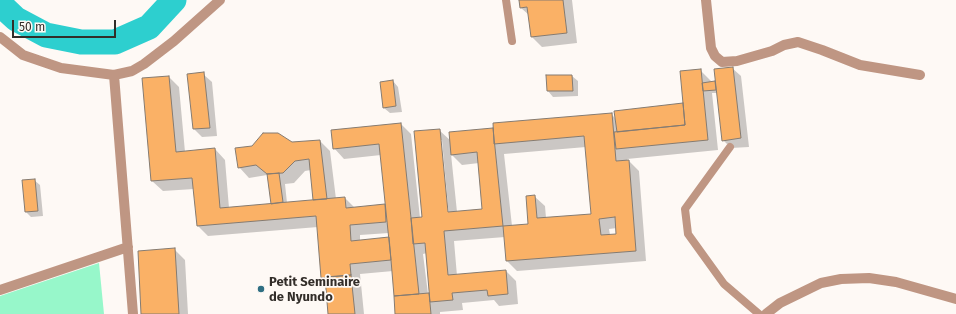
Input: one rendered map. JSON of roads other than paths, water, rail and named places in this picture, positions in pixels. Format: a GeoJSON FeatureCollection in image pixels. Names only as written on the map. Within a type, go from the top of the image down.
{"type":"FeatureCollection","features":[{"type":"Feature","properties":{"kind":"street"},"geometry":{"type":"LineString","coordinates":[[0,37],[24,55],[61,68],[114,75],[132,71],[144,64],[174,41],[220,0]]}},
{"type":"Feature","properties":{"kind":"street"},"geometry":{"type":"LineString","coordinates":[[706,0],[711,48],[715,56],[722,62],[737,61],[772,51],[784,45],[798,42],[860,65],[920,75]]}},
{"type":"Feature","properties":{"kind":"street"},"geometry":{"type":"LineString","coordinates":[[114,75],[133,314]]}},
{"type":"Feature","properties":{"kind":"street"},"geometry":{"type":"LineString","coordinates":[[0,290],[128,247]]}},
{"type":"Feature","properties":{"kind":"street"},"geometry":{"type":"LineString","coordinates":[[766,314],[780,303],[821,283],[841,279],[869,278],[896,282],[956,300]]}},
{"type":"Feature","properties":{"kind":"lane"},"geometry":{"type":"LineString","coordinates":[[506,0],[512,41]]}},
{"type":"Feature","properties":{"kind":"lane"},"geometry":{"type":"LineString","coordinates":[[730,147],[685,209],[688,234],[724,284],[759,314]]}},
{"type":"Feature","properties":{"kind":"waterway"},"geometry":{"type":"LineString","coordinates":[[0,4],[16,19],[46,35],[81,42],[115,42],[149,27],[174,0]]}},
{"type":"Feature","properties":{"kind":"place","name":"Petit Seminaire de Nyundo"},"geometry":{"type":"Point","coordinates":[261,289]}}]}
